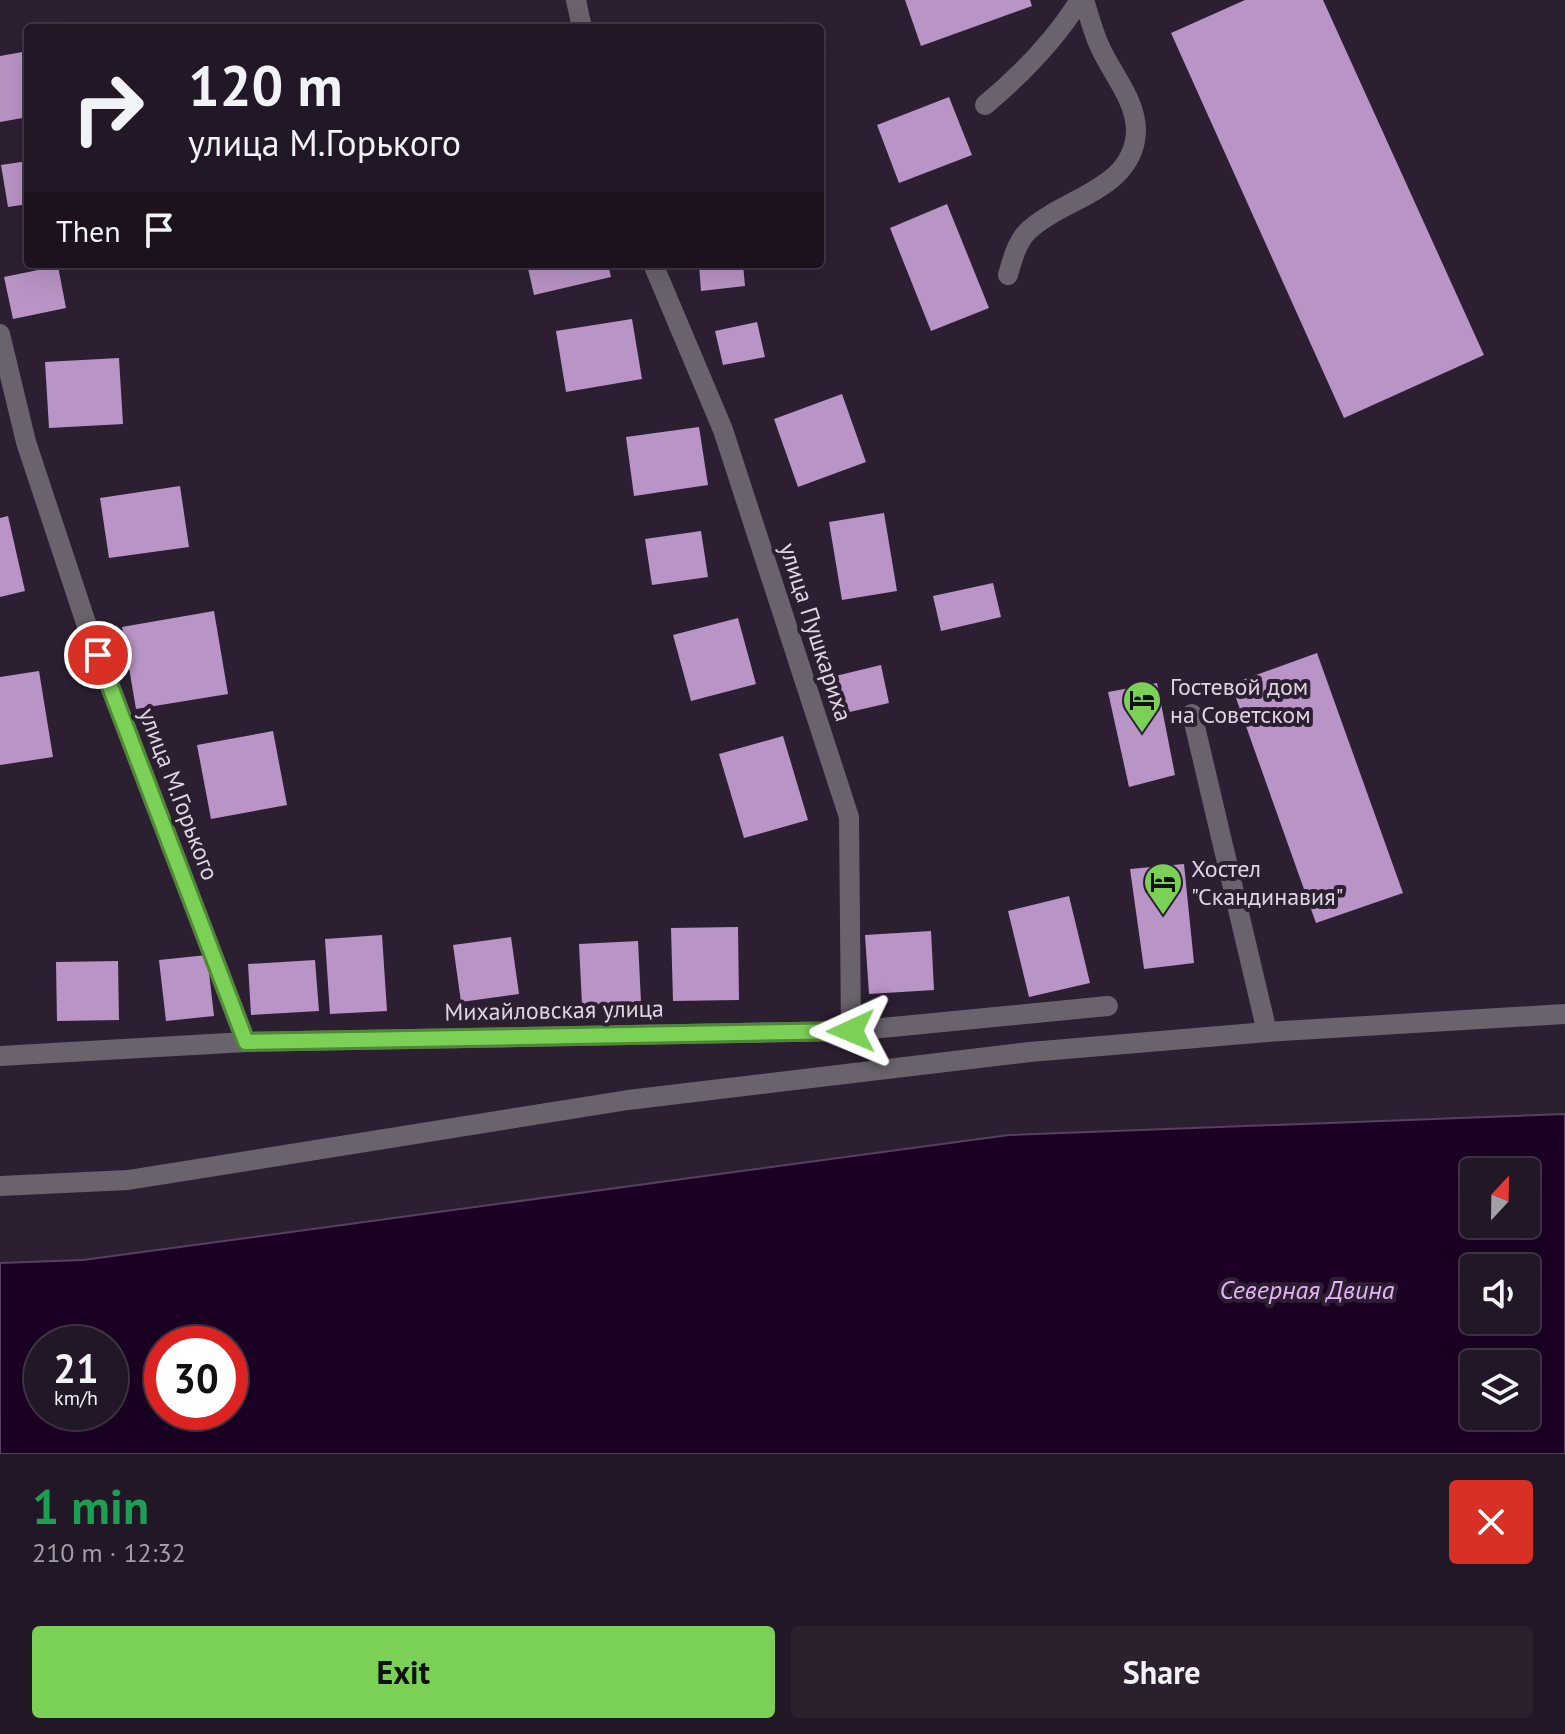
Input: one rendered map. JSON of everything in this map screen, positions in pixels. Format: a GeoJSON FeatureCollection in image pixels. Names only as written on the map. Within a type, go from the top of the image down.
{"type":"FeatureCollection","features":[{"type":"Feature","properties":{"kind":"street"},"geometry":{"type":"LineString","coordinates":[[576,0],[581,24]]}},
{"type":"Feature","properties":{"kind":"street"},"geometry":{"type":"LineString","coordinates":[[985,105],[1011,83],[1064,26],[1082,0]]}},
{"type":"Feature","properties":{"kind":"street"},"geometry":{"type":"LineString","coordinates":[[1008,275],[1013,254],[1027,232],[1062,207],[1110,182],[1130,159],[1136,130],[1130,101],[1098,45],[1082,0]]}},
{"type":"Feature","properties":{"kind":"street","name":"улица Пушкариха"},"geometry":{"type":"LineString","coordinates":[[655,268],[723,430],[849,817],[851,1031]]}},
{"type":"Feature","properties":{"kind":"street","name":"улица М.Горького"},"geometry":{"type":"LineString","coordinates":[[0,334],[26,442],[87,626],[246,1042]]}},
{"type":"Feature","properties":{"kind":"street"},"geometry":{"type":"LineString","coordinates":[[1192,714],[1267,1032]]}},
{"type":"Feature","properties":{"kind":"street","name":"Михайловская улица"},"geometry":{"type":"LineString","coordinates":[[0,1056],[246,1042],[851,1031],[1108,1006]]}},
{"type":"Feature","properties":{"kind":"street"},"geometry":{"type":"LineString","coordinates":[[0,1186],[128,1180],[628,1100],[1030,1052],[1267,1032],[1565,1014]]}},
{"type":"Feature","properties":{"kind":"water","name":"Северная Двина"},"geometry":{"type":"Polygon","coordinates":[[[1565,1114],[1565,1454],[0,1454],[0,1263],[83,1260],[1009,1135],[1565,1114]]]}},
{"type":"Feature","properties":{"kind":"building"},"geometry":{"type":"Polygon","coordinates":[[[905,0],[1030,0],[1032,6],[921,46],[905,0]]]}},
{"type":"Feature","properties":{"kind":"building"},"geometry":{"type":"Polygon","coordinates":[[[1245,0],[1323,0],[1484,355],[1344,418],[1171,33],[1245,0]]]}},
{"type":"Feature","properties":{"kind":"building"},"geometry":{"type":"Polygon","coordinates":[[[24,52],[24,118],[0,122],[0,56],[24,52]]]}},
{"type":"Feature","properties":{"kind":"building"},"geometry":{"type":"Polygon","coordinates":[[[949,97],[972,155],[899,183],[877,125],[949,97]]]}},
{"type":"Feature","properties":{"kind":"building"},"geometry":{"type":"Polygon","coordinates":[[[24,162],[24,205],[8,207],[1,165],[24,162]]]}},
{"type":"Feature","properties":{"kind":"building"},"geometry":{"type":"Polygon","coordinates":[[[947,204],[989,308],[931,331],[890,228],[947,204]]]}},
{"type":"Feature","properties":{"kind":"building"},"geometry":{"type":"Polygon","coordinates":[[[58,268],[66,308],[13,319],[4,277],[58,268]]]}},
{"type":"Feature","properties":{"kind":"building"},"geometry":{"type":"Polygon","coordinates":[[[528,268],[609,268],[611,277],[534,295],[528,268]]]}},
{"type":"Feature","properties":{"kind":"building"},"geometry":{"type":"Polygon","coordinates":[[[699,268],[743,268],[745,286],[701,291],[699,268]]]}},
{"type":"Feature","properties":{"kind":"building"},"geometry":{"type":"Polygon","coordinates":[[[632,319],[642,379],[566,392],[556,331],[632,319]]]}},
{"type":"Feature","properties":{"kind":"building"},"geometry":{"type":"Polygon","coordinates":[[[757,322],[765,357],[723,365],[715,331],[757,322]]]}},
{"type":"Feature","properties":{"kind":"building"},"geometry":{"type":"Polygon","coordinates":[[[119,358],[123,424],[49,428],[45,362],[119,358]]]}},
{"type":"Feature","properties":{"kind":"building"},"geometry":{"type":"Polygon","coordinates":[[[842,394],[866,462],[798,487],[774,419],[842,394]]]}},
{"type":"Feature","properties":{"kind":"building"},"geometry":{"type":"Polygon","coordinates":[[[699,427],[708,485],[634,496],[626,437],[699,427]]]}},
{"type":"Feature","properties":{"kind":"building"},"geometry":{"type":"Polygon","coordinates":[[[180,486],[189,547],[109,558],[100,498],[180,486]]]}},
{"type":"Feature","properties":{"kind":"building"},"geometry":{"type":"Polygon","coordinates":[[[884,513],[897,591],[842,600],[829,522],[884,513]]]}},
{"type":"Feature","properties":{"kind":"building"},"geometry":{"type":"Polygon","coordinates":[[[8,516],[25,591],[0,597],[0,518],[8,516]]]}},
{"type":"Feature","properties":{"kind":"building"},"geometry":{"type":"Polygon","coordinates":[[[701,531],[708,577],[652,585],[645,539],[701,531]]]}},
{"type":"Feature","properties":{"kind":"building"},"geometry":{"type":"Polygon","coordinates":[[[993,583],[1001,617],[941,631],[933,596],[993,583]]]}},
{"type":"Feature","properties":{"kind":"building"},"geometry":{"type":"Polygon","coordinates":[[[214,611],[228,694],[136,709],[122,627],[214,611]]]}},
{"type":"Feature","properties":{"kind":"building"},"geometry":{"type":"Polygon","coordinates":[[[738,618],[756,684],[691,701],[673,635],[738,618]]]}},
{"type":"Feature","properties":{"kind":"building"},"geometry":{"type":"Polygon","coordinates":[[[1317,653],[1403,893],[1316,923],[1231,684],[1317,653]]]}},
{"type":"Feature","properties":{"kind":"building"},"geometry":{"type":"Polygon","coordinates":[[[881,665],[889,703],[832,716],[823,679],[881,665]]]}},
{"type":"Feature","properties":{"kind":"building"},"geometry":{"type":"Polygon","coordinates":[[[39,671],[53,757],[0,765],[0,677],[39,671]]]}},
{"type":"Feature","properties":{"kind":"building","name":"Гостевой дом на Советском"},"geometry":{"type":"Polygon","coordinates":[[[1157,683],[1175,775],[1129,787],[1108,692],[1157,683]]]}},
{"type":"Feature","properties":{"kind":"building"},"geometry":{"type":"Polygon","coordinates":[[[273,731],[287,805],[211,819],[197,745],[273,731]]]}},
{"type":"Feature","properties":{"kind":"building"},"geometry":{"type":"Polygon","coordinates":[[[783,736],[808,820],[744,838],[719,754],[783,736]]]}},
{"type":"Feature","properties":{"kind":"building","name":"Хостел \"Скандинавия\""},"geometry":{"type":"Polygon","coordinates":[[[1184,864],[1194,963],[1144,969],[1130,869],[1184,864]]]}},
{"type":"Feature","properties":{"kind":"building"},"geometry":{"type":"Polygon","coordinates":[[[1069,896],[1090,983],[1029,997],[1008,911],[1069,896]]]}},
{"type":"Feature","properties":{"kind":"building"},"geometry":{"type":"Polygon","coordinates":[[[738,927],[739,1000],[673,1001],[671,928],[738,927]]]}},
{"type":"Feature","properties":{"kind":"building"},"geometry":{"type":"Polygon","coordinates":[[[931,931],[934,990],[869,994],[865,935],[931,931]]]}},
{"type":"Feature","properties":{"kind":"building"},"geometry":{"type":"Polygon","coordinates":[[[382,935],[387,1011],[330,1014],[325,939],[382,935]]]}},
{"type":"Feature","properties":{"kind":"building"},"geometry":{"type":"Polygon","coordinates":[[[511,937],[519,994],[461,1002],[453,945],[511,937]]]}},
{"type":"Feature","properties":{"kind":"building"},"geometry":{"type":"Polygon","coordinates":[[[638,941],[641,1002],[582,1005],[579,944],[638,941]]]}},
{"type":"Feature","properties":{"kind":"building"},"geometry":{"type":"Polygon","coordinates":[[[207,955],[214,1016],[166,1021],[159,960],[207,955]]]}},
{"type":"Feature","properties":{"kind":"building"},"geometry":{"type":"Polygon","coordinates":[[[315,960],[319,1011],[251,1015],[248,964],[315,960]]]}},
{"type":"Feature","properties":{"kind":"building"},"geometry":{"type":"Polygon","coordinates":[[[118,961],[119,1020],[57,1021],[56,962],[118,961]]]}},
{"type":"Feature","properties":{"kind":"place","name":"Гостевой дом на Советском"},"geometry":{"type":"Point","coordinates":[1142,734]}},
{"type":"Feature","properties":{"kind":"place","name":"Хостел \"Скандинавия\""},"geometry":{"type":"Point","coordinates":[1163,916]}},
{"type":"Feature","properties":{"kind":"route"},"geometry":{"type":"LineString","coordinates":[[98,655],[246,1042],[851,1031]]}}]}
